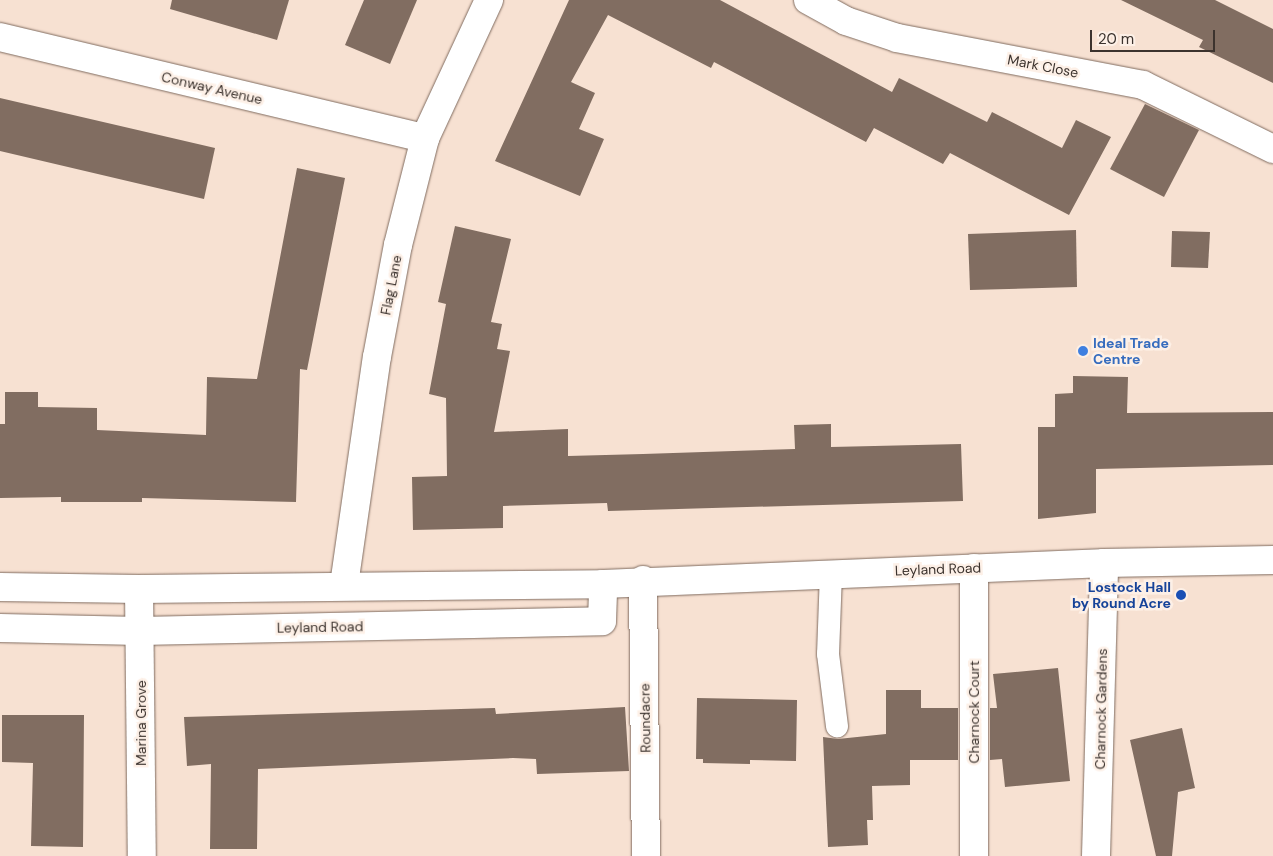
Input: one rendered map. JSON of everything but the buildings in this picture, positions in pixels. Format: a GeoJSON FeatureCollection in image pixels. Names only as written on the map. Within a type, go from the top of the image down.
{"type":"FeatureCollection","features":[{"type":"Feature","properties":{"kind":"street","name":"Flag Lane"},"geometry":{"type":"LineString","coordinates":[[344,585],[379,348],[398,245],[425,138],[489,0]]}},
{"type":"Feature","properties":{"kind":"street","name":"Mark Close"},"geometry":{"type":"LineString","coordinates":[[808,0],[846,21],[897,38],[1143,86],[1273,149]]}},
{"type":"Feature","properties":{"kind":"street","name":"Conway Avenue"},"geometry":{"type":"LineString","coordinates":[[0,37],[425,138]]}},
{"type":"Feature","properties":{"kind":"street","name":"Leyland Road"},"geometry":{"type":"LineString","coordinates":[[0,587],[139,590],[344,585],[603,584],[643,580],[1104,563],[1273,560]]}},
{"type":"Feature","properties":{"kind":"street","name":"Charnock Gardens"},"geometry":{"type":"LineString","coordinates":[[1096,856],[1104,563]]}},
{"type":"Feature","properties":{"kind":"street","name":"Charnock Court"},"geometry":{"type":"LineString","coordinates":[[974,568],[974,856]]}},
{"type":"Feature","properties":{"kind":"street","name":"Roundacre"},"geometry":{"type":"LineString","coordinates":[[643,580],[646,856]]}},
{"type":"Feature","properties":{"kind":"street","name":"Leyland Road"},"geometry":{"type":"LineString","coordinates":[[0,628],[140,631],[602,621],[603,584]]}},
{"type":"Feature","properties":{"kind":"street","name":"Marina Grove"},"geometry":{"type":"LineString","coordinates":[[139,590],[142,856]]}},
{"type":"Feature","properties":{"kind":"lane"},"geometry":{"type":"LineString","coordinates":[[831,573],[828,654],[837,726]]}},
{"type":"Feature","properties":{"kind":"place","name":"Ideal Trade Centre"},"geometry":{"type":"Point","coordinates":[1083,351]}},
{"type":"Feature","properties":{"kind":"place","name":"Lostock Hall by Round Acre"},"geometry":{"type":"Point","coordinates":[1181,595]}}]}
